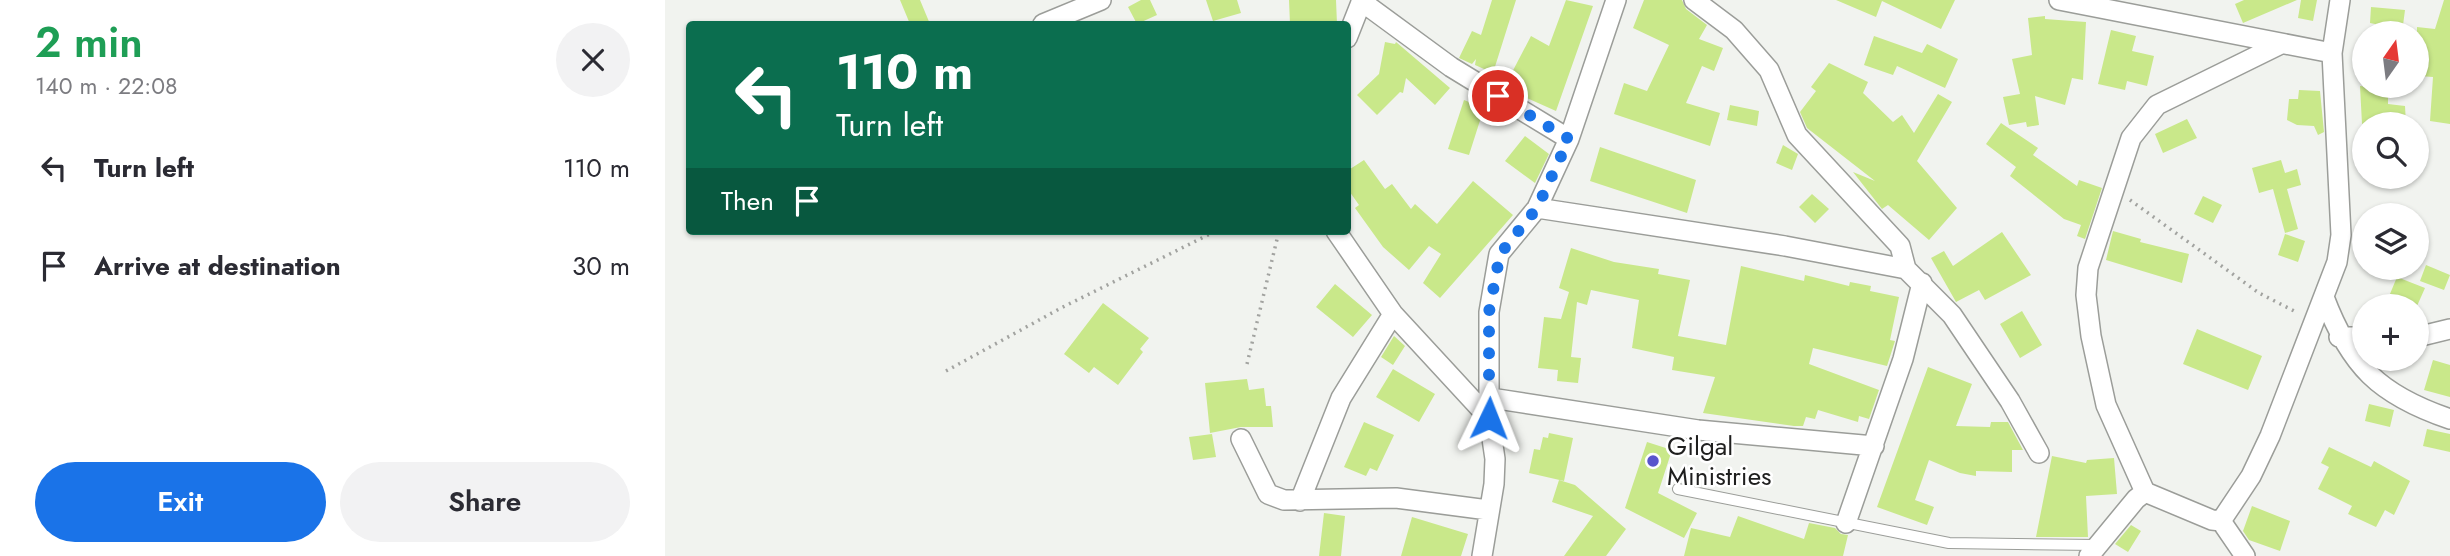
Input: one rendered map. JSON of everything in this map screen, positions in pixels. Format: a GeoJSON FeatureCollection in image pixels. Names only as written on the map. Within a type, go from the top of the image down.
{"type":"FeatureCollection","features":[{"type":"Feature","properties":{"kind":"street"},"geometry":{"type":"LineString","coordinates":[[1050,21],[1101,0]]}},
{"type":"Feature","properties":{"kind":"street"},"geometry":{"type":"LineString","coordinates":[[1482,556],[1495,459],[1489,418],[1489,312],[1494,276],[1500,254],[1537,208],[1569,139],[1616,0]]}},
{"type":"Feature","properties":{"kind":"street"},"geometry":{"type":"LineString","coordinates":[[1694,0],[1734,30],[1769,70],[1797,135],[1901,246],[1906,269]]}},
{"type":"Feature","properties":{"kind":"street"},"geometry":{"type":"LineString","coordinates":[[2059,0],[2332,53]]}},
{"type":"Feature","properties":{"kind":"street"},"geometry":{"type":"LineString","coordinates":[[2221,521],[2251,476],[2270,436],[2297,371],[2312,320],[2337,262],[2341,234],[2332,53],[2340,0]]}},
{"type":"Feature","properties":{"kind":"street"},"geometry":{"type":"LineString","coordinates":[[1351,27],[1361,1],[1451,67],[1569,139]]}},
{"type":"Feature","properties":{"kind":"street"},"geometry":{"type":"LineString","coordinates":[[2145,492],[2106,405],[2086,295],[2088,268],[2131,138],[2157,105],[2281,44]]}},
{"type":"Feature","properties":{"kind":"street"},"geometry":{"type":"LineString","coordinates":[[1537,208],[1785,246],[1906,269],[1923,283],[1952,315],[2010,401],[2039,453]]}},
{"type":"Feature","properties":{"kind":"street"},"geometry":{"type":"LineString","coordinates":[[1339,235],[1393,314],[1489,418]]}},
{"type":"Feature","properties":{"kind":"street"},"geometry":{"type":"LineString","coordinates":[[1846,523],[1903,359],[1923,283]]}},
{"type":"Feature","properties":{"kind":"street"},"geometry":{"type":"LineString","coordinates":[[2324,297],[2339,337],[2354,358],[2387,390],[2405,402],[2450,419]]}},
{"type":"Feature","properties":{"kind":"street"},"geometry":{"type":"LineString","coordinates":[[1300,501],[1341,398],[1393,314]]}},
{"type":"Feature","properties":{"kind":"street"},"geometry":{"type":"LineString","coordinates":[[2429,334],[2450,329]]}},
{"type":"Feature","properties":{"kind":"street"},"geometry":{"type":"LineString","coordinates":[[2339,337],[2352,337]]}},
{"type":"Feature","properties":{"kind":"street"},"geometry":{"type":"LineString","coordinates":[[1491,398],[1698,430],[1874,446]]}},
{"type":"Feature","properties":{"kind":"street"},"geometry":{"type":"LineString","coordinates":[[1241,439],[1268,494],[1300,501],[1396,498],[1488,510]]}},
{"type":"Feature","properties":{"kind":"street"},"geometry":{"type":"LineString","coordinates":[[2145,492],[2156,494],[2211,520],[2221,521],[2245,556]]}},
{"type":"Feature","properties":{"kind":"street"},"geometry":{"type":"LineString","coordinates":[[2093,551],[2145,492]]}},
{"type":"Feature","properties":{"kind":"lane"},"geometry":{"type":"LineString","coordinates":[[1678,489],[1949,543],[2093,551]]}},
{"type":"Feature","properties":{"kind":"path"},"geometry":{"type":"LineString","coordinates":[[2114,189],[2259,293],[2312,320]]}},
{"type":"Feature","properties":{"kind":"path"},"geometry":{"type":"LineString","coordinates":[[946,371],[1061,308],[1208,235]]}},
{"type":"Feature","properties":{"kind":"path"},"geometry":{"type":"LineString","coordinates":[[1247,364],[1278,235]]}},
{"type":"Feature","properties":{"kind":"building"},"geometry":{"type":"Polygon","coordinates":[[[900,0],[920,0],[929,21],[909,21],[900,0]]]}},
{"type":"Feature","properties":{"kind":"building"},"geometry":{"type":"Polygon","coordinates":[[[1141,0],[1150,0],[1157,15],[1144,21],[1135,21],[1128,7],[1141,0]]]}},
{"type":"Feature","properties":{"kind":"building"},"geometry":{"type":"Polygon","coordinates":[[[1206,0],[1237,0],[1241,13],[1213,21],[1206,0]]]}},
{"type":"Feature","properties":{"kind":"building"},"geometry":{"type":"Polygon","coordinates":[[[1289,0],[1336,0],[1337,21],[1290,21],[1289,0]]]}},
{"type":"Feature","properties":{"kind":"building"},"geometry":{"type":"Polygon","coordinates":[[[1492,0],[1516,0],[1493,73],[1475,65],[1476,59],[1472,64],[1459,58],[1472,31],[1481,35],[1492,0]]]}},
{"type":"Feature","properties":{"kind":"building"},"geometry":{"type":"Polygon","coordinates":[[[1566,0],[1593,6],[1556,111],[1520,95],[1522,89],[1508,80],[1531,36],[1549,46],[1566,0]]]}},
{"type":"Feature","properties":{"kind":"building"},"geometry":{"type":"Polygon","coordinates":[[[1644,0],[1682,0],[1686,9],[1707,25],[1699,39],[1723,48],[1714,71],[1702,66],[1686,103],[1720,113],[1710,146],[1614,114],[1624,83],[1647,91],[1669,45],[1633,28],[1644,0]]]}},
{"type":"Feature","properties":{"kind":"building"},"geometry":{"type":"Polygon","coordinates":[[[1836,0],[1955,0],[1941,29],[1882,1],[1876,17],[1836,0]]]}},
{"type":"Feature","properties":{"kind":"building"},"geometry":{"type":"Polygon","coordinates":[[[2244,0],[2297,0],[2243,23],[2235,4],[2244,0]]]}},
{"type":"Feature","properties":{"kind":"building"},"geometry":{"type":"Polygon","coordinates":[[[2301,0],[2317,0],[2313,21],[2298,18],[2301,0]]]}},
{"type":"Feature","properties":{"kind":"building"},"geometry":{"type":"Polygon","coordinates":[[[2444,0],[2450,0],[2450,124],[2430,121],[2433,77],[2429,77],[2429,28],[2435,29],[2444,0]]]}},
{"type":"Feature","properties":{"kind":"building"},"geometry":{"type":"Polygon","coordinates":[[[2371,7],[2405,10],[2404,21],[2370,21],[2371,7]]]}},
{"type":"Feature","properties":{"kind":"building"},"geometry":{"type":"Polygon","coordinates":[[[2045,16],[2045,19],[2086,22],[2083,80],[2072,78],[2065,105],[2035,96],[2039,125],[2027,127],[2026,122],[2009,125],[2003,97],[2020,94],[2012,59],[2032,55],[2028,18],[2045,16]]]}},
{"type":"Feature","properties":{"kind":"building"},"geometry":{"type":"Polygon","coordinates":[[[2111,30],[2136,36],[2132,51],[2154,56],[2147,86],[2127,81],[2125,90],[2098,84],[2111,30]]]}},
{"type":"Feature","properties":{"kind":"building"},"geometry":{"type":"Polygon","coordinates":[[[1874,36],[1922,53],[1927,44],[1958,59],[1945,88],[1897,66],[1893,75],[1864,65],[1874,36]]]}},
{"type":"Feature","properties":{"kind":"building"},"geometry":{"type":"Polygon","coordinates":[[[1385,42],[1396,42],[1450,88],[1435,105],[1406,78],[1403,93],[1400,92],[1377,115],[1357,95],[1379,74],[1385,42]]]}},
{"type":"Feature","properties":{"kind":"building"},"geometry":{"type":"Polygon","coordinates":[[[1829,63],[1868,82],[1863,93],[1893,122],[1902,115],[1914,133],[1938,94],[1952,102],[1917,161],[1957,208],[1929,240],[1888,205],[1882,209],[1853,172],[1875,181],[1807,128],[1800,112],[1816,91],[1811,87],[1829,63]]]}},
{"type":"Feature","properties":{"kind":"building"},"geometry":{"type":"Polygon","coordinates":[[[2299,90],[2320,91],[2324,132],[2318,135],[2314,126],[2297,125],[2287,120],[2289,99],[2298,99],[2299,90]]]}},
{"type":"Feature","properties":{"kind":"building"},"geometry":{"type":"Polygon","coordinates":[[[2361,98],[2388,98],[2388,104],[2405,106],[2405,112],[2361,112],[2361,98]]]}},
{"type":"Feature","properties":{"kind":"building"},"geometry":{"type":"Polygon","coordinates":[[[1464,100],[1484,108],[1469,155],[1448,149],[1464,100]]]}},
{"type":"Feature","properties":{"kind":"building"},"geometry":{"type":"Polygon","coordinates":[[[1730,105],[1759,111],[1757,126],[1727,120],[1730,105]]]}},
{"type":"Feature","properties":{"kind":"building"},"geometry":{"type":"Polygon","coordinates":[[[2187,119],[2197,138],[2163,153],[2155,134],[2187,119]]]}},
{"type":"Feature","properties":{"kind":"building"},"geometry":{"type":"Polygon","coordinates":[[[2001,123],[2038,148],[2033,155],[2077,186],[2079,180],[2102,188],[2085,239],[2077,236],[2081,225],[2064,219],[2010,176],[2016,167],[1986,144],[2001,123]]]}},
{"type":"Feature","properties":{"kind":"building"},"geometry":{"type":"Polygon","coordinates":[[[1525,136],[1549,154],[1535,183],[1505,161],[1525,136]]]}},
{"type":"Feature","properties":{"kind":"building"},"geometry":{"type":"Polygon","coordinates":[[[1783,145],[1798,154],[1792,170],[1776,163],[1783,145]]]}},
{"type":"Feature","properties":{"kind":"building"},"geometry":{"type":"Polygon","coordinates":[[[1600,147],[1696,180],[1687,213],[1590,181],[1600,147]]]}},
{"type":"Feature","properties":{"kind":"building"},"geometry":{"type":"Polygon","coordinates":[[[1364,160],[1385,189],[1392,184],[1411,209],[1415,204],[1437,224],[1473,181],[1513,215],[1440,298],[1423,283],[1441,254],[1429,246],[1409,270],[1383,247],[1355,208],[1359,205],[1351,194],[1351,168],[1364,160]]]}},
{"type":"Feature","properties":{"kind":"building"},"geometry":{"type":"Polygon","coordinates":[[[2281,160],[2285,173],[2297,169],[2301,185],[2287,189],[2298,229],[2285,233],[2273,189],[2259,193],[2252,168],[2281,160]]]}},
{"type":"Feature","properties":{"kind":"building"},"geometry":{"type":"Polygon","coordinates":[[[1812,194],[1829,209],[1815,223],[1799,207],[1812,194]]]}},
{"type":"Feature","properties":{"kind":"building"},"geometry":{"type":"Polygon","coordinates":[[[2203,196],[2222,205],[2213,223],[2194,214],[2203,196]]]}},
{"type":"Feature","properties":{"kind":"building"},"geometry":{"type":"Polygon","coordinates":[[[2113,231],[2141,239],[2140,242],[2189,254],[2182,283],[2106,260],[2113,231]]]}},
{"type":"Feature","properties":{"kind":"building"},"geometry":{"type":"Polygon","coordinates":[[[2002,232],[2031,275],[1985,300],[1979,290],[1956,302],[1931,258],[1944,251],[1953,266],[2002,232]]]}},
{"type":"Feature","properties":{"kind":"building"},"geometry":{"type":"Polygon","coordinates":[[[2285,234],[2305,241],[2298,262],[2278,255],[2285,234]]]}},
{"type":"Feature","properties":{"kind":"building"},"geometry":{"type":"Polygon","coordinates":[[[1571,248],[1614,262],[1659,269],[1658,274],[1690,280],[1678,336],[1726,345],[1741,266],[1804,281],[1805,275],[1849,286],[1850,282],[1871,286],[1870,291],[1899,297],[1890,340],[1895,341],[1887,366],[1813,348],[1809,364],[1879,390],[1869,419],[1859,416],[1858,422],[1818,410],[1815,419],[1806,417],[1803,426],[1794,426],[1703,413],[1715,377],[1672,370],[1674,357],[1632,348],[1639,300],[1591,290],[1587,305],[1577,302],[1571,357],[1581,358],[1578,383],[1557,381],[1558,370],[1538,368],[1544,317],[1561,319],[1569,292],[1559,288],[1571,248]]]}},
{"type":"Feature","properties":{"kind":"building"},"geometry":{"type":"Polygon","coordinates":[[[2429,266],[2450,275],[2444,290],[2420,281],[2429,280],[2429,266]]]}},
{"type":"Feature","properties":{"kind":"building"},"geometry":{"type":"Polygon","coordinates":[[[2396,280],[2405,280],[2425,288],[2422,294],[2390,294],[2396,280]]]}},
{"type":"Feature","properties":{"kind":"building"},"geometry":{"type":"Polygon","coordinates":[[[1335,284],[1372,315],[1353,337],[1316,307],[1335,284]]]}},
{"type":"Feature","properties":{"kind":"building"},"geometry":{"type":"Polygon","coordinates":[[[1103,303],[1149,338],[1140,349],[1143,352],[1118,385],[1094,367],[1089,373],[1064,354],[1103,303]]]}},
{"type":"Feature","properties":{"kind":"building"},"geometry":{"type":"Polygon","coordinates":[[[2022,311],[2042,345],[2020,358],[2000,324],[2022,311]]]}},
{"type":"Feature","properties":{"kind":"building"},"geometry":{"type":"Polygon","coordinates":[[[2197,329],[2262,356],[2248,390],[2183,364],[2197,329]]]}},
{"type":"Feature","properties":{"kind":"building"},"geometry":{"type":"Polygon","coordinates":[[[1394,336],[1405,346],[1393,365],[1381,357],[1394,336]]]}},
{"type":"Feature","properties":{"kind":"building"},"geometry":{"type":"Polygon","coordinates":[[[2433,360],[2450,365],[2450,397],[2424,390],[2433,360]]]}},
{"type":"Feature","properties":{"kind":"building"},"geometry":{"type":"Polygon","coordinates":[[[1928,367],[1972,384],[1956,426],[1990,427],[1991,422],[2008,422],[2023,450],[2012,450],[2012,472],[1976,471],[1976,476],[1960,473],[1929,460],[1915,500],[1934,507],[1927,525],[1877,507],[1928,367]]]}},
{"type":"Feature","properties":{"kind":"building"},"geometry":{"type":"Polygon","coordinates":[[[1393,369],[1435,394],[1419,422],[1376,397],[1393,369]]]}},
{"type":"Feature","properties":{"kind":"building"},"geometry":{"type":"Polygon","coordinates":[[[1247,379],[1249,390],[1264,388],[1266,406],[1271,406],[1273,427],[1241,427],[1210,433],[1205,383],[1247,379]]]}},
{"type":"Feature","properties":{"kind":"building"},"geometry":{"type":"Polygon","coordinates":[[[2369,404],[2394,410],[2390,427],[2365,421],[2369,404]]]}},
{"type":"Feature","properties":{"kind":"building"},"geometry":{"type":"Polygon","coordinates":[[[1364,422],[1394,435],[1377,471],[1370,468],[1366,476],[1344,467],[1364,422]]]}},
{"type":"Feature","properties":{"kind":"building"},"geometry":{"type":"Polygon","coordinates":[[[2427,429],[2450,434],[2450,452],[2423,446],[2427,429]]]}},
{"type":"Feature","properties":{"kind":"building"},"geometry":{"type":"Polygon","coordinates":[[[1549,433],[1573,438],[1564,481],[1529,473],[1534,449],[1540,450],[1543,437],[1548,438],[1549,433]]]}},
{"type":"Feature","properties":{"kind":"building"},"geometry":{"type":"Polygon","coordinates":[[[1212,434],[1216,457],[1193,460],[1189,437],[1212,434]]]}},
{"type":"Feature","properties":{"kind":"building"},"geometry":{"type":"Polygon","coordinates":[[[1647,442],[1672,450],[1658,493],[1697,513],[1684,538],[1625,508],[1647,442]]]}},
{"type":"Feature","properties":{"kind":"building"},"geometry":{"type":"Polygon","coordinates":[[[2329,447],[2371,467],[2374,461],[2410,481],[2394,515],[2385,510],[2376,527],[2348,514],[2352,506],[2318,489],[2329,467],[2321,463],[2329,447]]]}},
{"type":"Feature","properties":{"kind":"building"},"geometry":{"type":"Polygon","coordinates":[[[2052,456],[2086,463],[2087,460],[2114,458],[2117,494],[2086,496],[2088,537],[2036,537],[2052,456]]]}},
{"type":"Feature","properties":{"kind":"building"},"geometry":{"type":"Polygon","coordinates":[[[1559,480],[1575,485],[1626,529],[1606,556],[1564,556],[1593,516],[1552,502],[1559,480]]]}},
{"type":"Feature","properties":{"kind":"building"},"geometry":{"type":"Polygon","coordinates":[[[2252,506],[2290,521],[2280,551],[2249,540],[2243,531],[2252,506]]]}},
{"type":"Feature","properties":{"kind":"building"},"geometry":{"type":"Polygon","coordinates":[[[1324,513],[1345,516],[1341,556],[1319,556],[1324,513]]]}},
{"type":"Feature","properties":{"kind":"building"},"geometry":{"type":"Polygon","coordinates":[[[1738,516],[1804,539],[1809,523],[1835,528],[1841,534],[1848,535],[1843,556],[1684,556],[1691,528],[1730,537],[1738,516]]]}},
{"type":"Feature","properties":{"kind":"building"},"geometry":{"type":"Polygon","coordinates":[[[1412,517],[1468,534],[1461,556],[1401,556],[1412,517]]]}},
{"type":"Feature","properties":{"kind":"building"},"geometry":{"type":"Polygon","coordinates":[[[2131,525],[2141,531],[2128,552],[2115,544],[2131,525]]]}},
{"type":"Feature","properties":{"kind":"place","name":"Gilgal Ministries"},"geometry":{"type":"Point","coordinates":[1653,461]}},
{"type":"Feature","properties":{"kind":"route"},"geometry":{"type":"LineString","coordinates":[[1489,418],[1489,312],[1500,254],[1513,234],[1537,208],[1569,139],[1498,96]]}}]}
